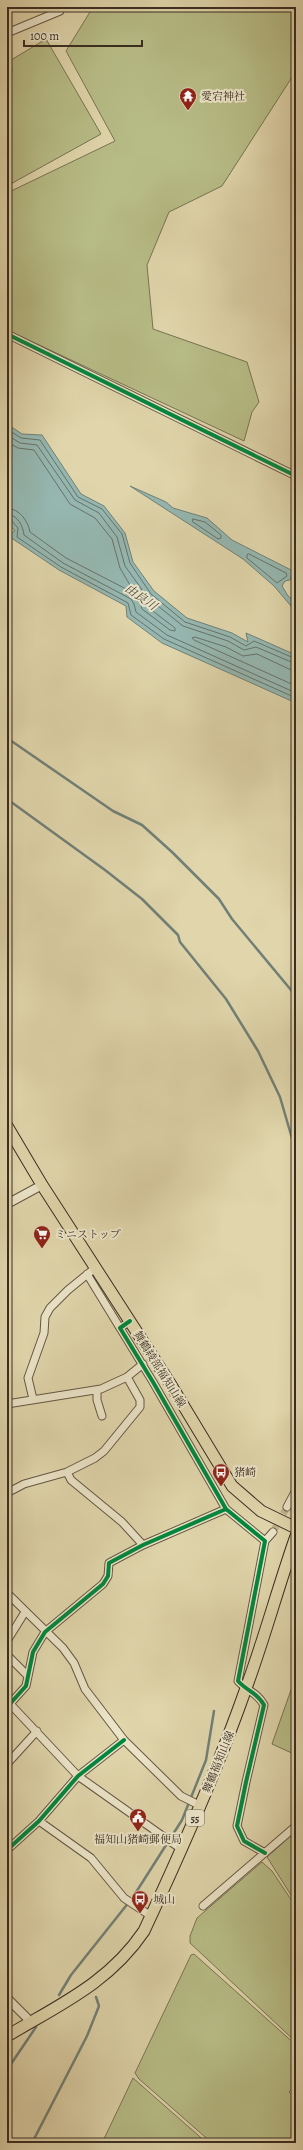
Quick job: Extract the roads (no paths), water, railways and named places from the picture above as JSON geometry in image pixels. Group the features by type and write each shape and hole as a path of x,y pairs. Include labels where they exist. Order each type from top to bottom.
{"main road":[{"name":"舞鶴綾部福知山線","path":"8,1129 91,1271 130,1321 171,1385 232,1486 261,1511 296,1528"},
{"name":"舞鶴福知山線","path":"7,2036 83,1992 112,1969 133,1948 151,1916 201,1806 246,1689 296,1536"}],"street":[{"path":"7,33 60,11 60,7"},
{"path":"7,334 296,476"},
{"path":"7,1204 42,1186"},
{"path":"33,1399 28,1378 44,1333 45,1317 50,1308 91,1271 120,1328 143,1364 226,1509 264,1541"},
{"path":"120,1328 130,1321"},
{"path":"7,1404 97,1390 127,1377 143,1364"},
{"path":"7,1493 24,1484 67,1472 104,1450 140,1407 140,1400 127,1377"},
{"path":"97,1390 97,1400 102,1416"},
{"path":"67,1472 71,1480 122,1522 143,1545"},
{"path":"287,1507 296,1490"},
{"path":"181,1849 78,1776 37,1731 13,1707 8,1705 26,1686 33,1652 45,1632 103,1584 108,1576 109,1563 143,1545 226,1509"},
{"path":"265,1853 244,1841 238,1826 246,1782 264,1705 259,1695 246,1689 238,1681 264,1541 273,1532"},
{"path":"7,1593 62,1648 74,1663 85,1689 124,1740 181,1796 201,1806"},
{"path":"7,1641 26,1612"},
{"path":"7,1655 28,1676"},
{"path":"7,1764 37,1731"},
{"path":"7,1850 38,1821 78,1776 124,1740"},
{"path":"38,1821 91,1858 124,1898 151,1916"},
{"path":"203,1906 296,1826"},
{"path":"7,1998 31,2022"}],"water":[{"name":"由良川","path":"7,424 22,434 42,435 81,494 104,506 125,533 133,562 154,591 187,618 232,633 248,642 246,633 296,655 296,703 162,643 127,617 126,606 59,570 7,535 15,531 7,522"},
{"path":"130,486 166,502 173,508 207,518 232,540 293,571 290,580 285,581 282,586 288,596 296,603 296,612 274,586 243,559"}],"waterway":[{"path":"7,738 113,811 142,825 172,852 219,899 232,919 296,996"},
{"path":"7,799 105,870 142,899 178,935 180,942 226,999 258,1051 280,1097 296,1152"},
{"path":"292,1463 296,1449"},
{"path":"59,1995 71,1975 133,1897 182,1820 206,1760 214,1711"},
{"path":"32,2143 87,2036 99,2006 96,1997"},
{"path":"7,2066 11,2064 36,2027"}],"tunnel":[{"path":"273,1532 287,1507"}],"place":[{"name":"愛宕神社","path":"188,111"},
{"name":"ミニストップ","path":"42,1249"},
{"name":"猪崎","path":"221,1487"},
{"name":"福知山猪崎郵便局","path":"138,1832"},
{"name":"城山","path":"140,1914"}]}
